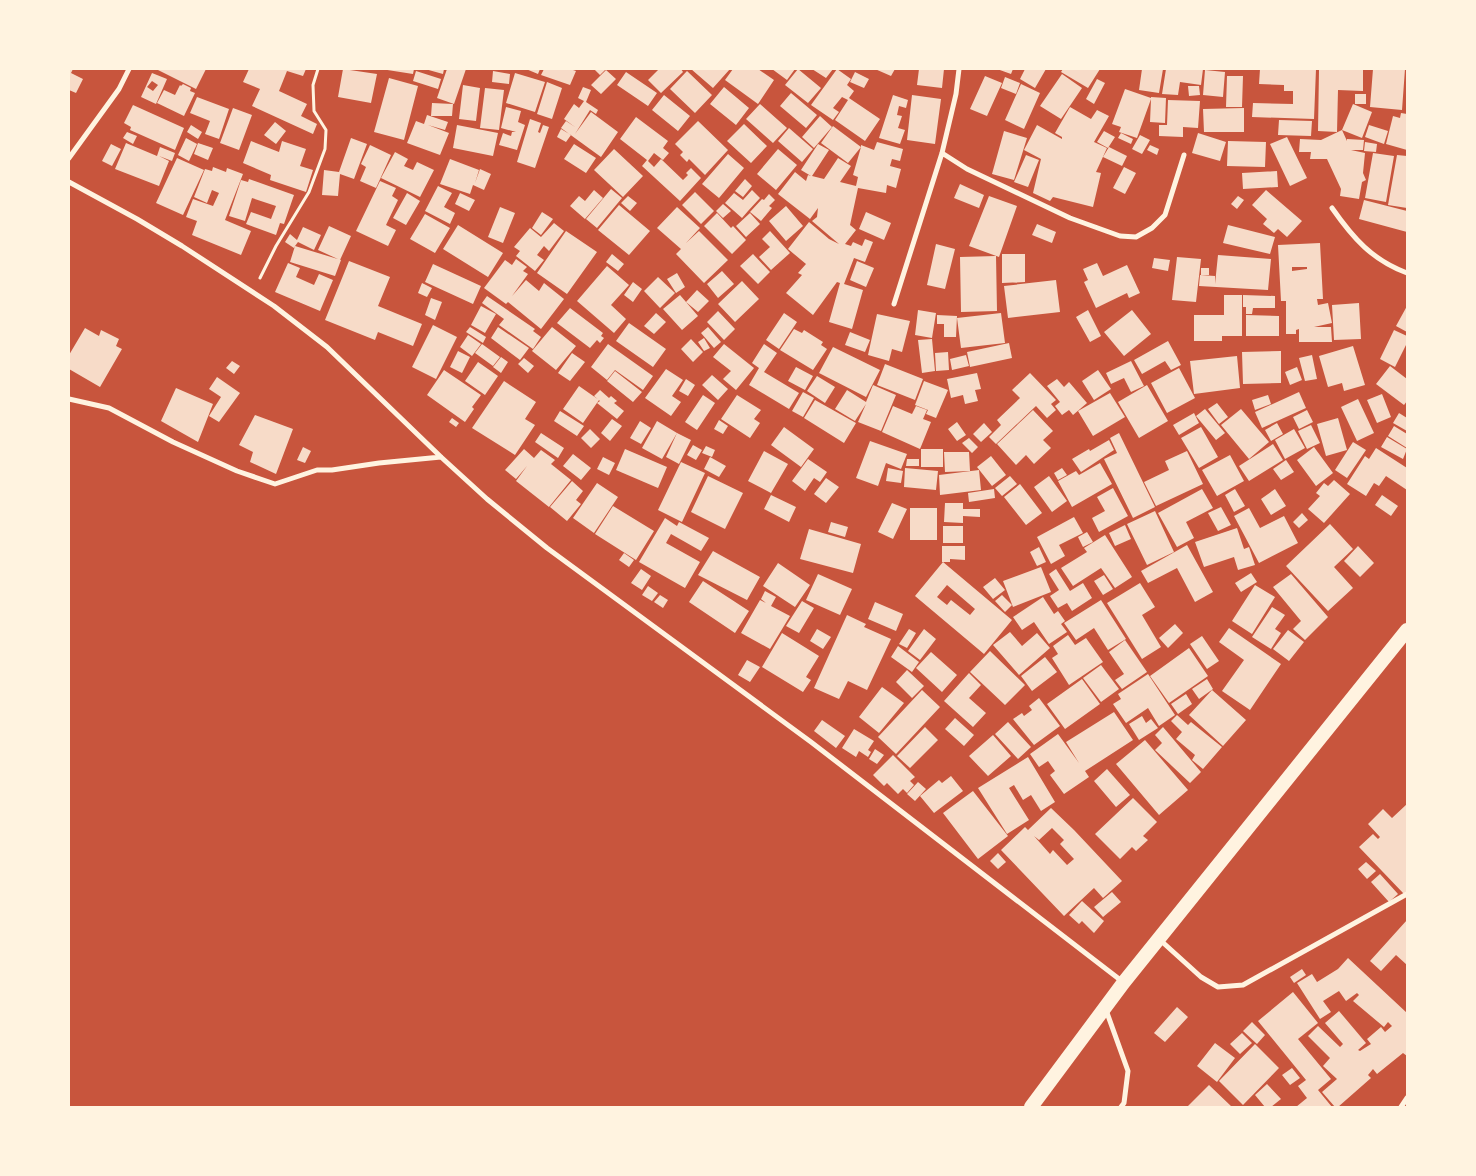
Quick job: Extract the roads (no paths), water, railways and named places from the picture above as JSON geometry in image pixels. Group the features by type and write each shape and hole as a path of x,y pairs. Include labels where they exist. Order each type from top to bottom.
{"highway":[{"path":"1030,1107 1124,982 1407,630"}],"street":[{"path":"69,158 119,89 129,69"},
{"path":"894,304 942,154 956,94 959,69"},
{"path":"942,154 1070,218 1120,236 1136,236 1152,228 1165,215 1184,155"},
{"path":"69,182 152,228 274,306 327,347 441,457 487,499 547,548 811,742 1124,982"},
{"path":"1332,208 1356,240 1372,254 1407,273"},
{"path":"69,399 109,408 173,442 238,471 275,484 317,470 332,470 441,457"},
{"path":"1158,939 1201,977 1218,987 1242,985 1407,894"},
{"path":"1105,1007 1128,1071 1124,1104 1121,1107"},
{"path":"1401,1107 1407,1098"}]}
